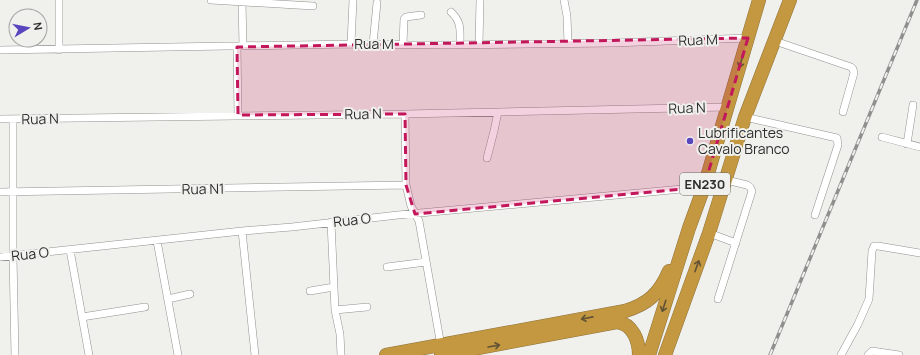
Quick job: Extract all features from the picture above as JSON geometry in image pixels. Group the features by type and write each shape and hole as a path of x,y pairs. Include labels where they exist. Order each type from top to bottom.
{"highway":[{"name":"EN230","path":"649,355 689,228 704,187 759,0"},
{"name":"EN230","path":"665,355 709,233 745,117 790,0"},
{"path":"441,350 636,308 653,297 661,287 689,228"},
{"path":"386,355 441,350 617,322 632,330 638,343 639,355"}],"street":[{"path":"59,0 59,50"},
{"path":"211,0 313,6"},
{"path":"351,44 353,0"},
{"path":"479,44 480,0"},
{"path":"564,0 567,16 568,43"},
{"path":"238,115 242,2"},
{"path":"373,44 377,3"},
{"path":"451,12 458,20 460,29 460,45"},
{"path":"403,44 404,19 421,15"},
{"name":"Rua M","path":"0,50 351,44 460,45 748,38"},
{"path":"775,41 851,67 853,69 854,73 842,112"},
{"path":"907,144 913,105"},
{"name":"Rua N","path":"0,119 404,114 727,107"},
{"path":"487,158 498,112"},
{"path":"404,114 406,185 411,206 419,221 441,350"},
{"path":"745,117 837,138 838,145 815,214"},
{"path":"13,119 15,355"},
{"path":"882,137 920,147"},
{"path":"718,299 752,191 747,185 726,180"},
{"name":"Rua N1","path":"0,192 406,185"},
{"name":"Rua O","path":"0,257 331,222 704,187"},
{"path":"331,222 335,310 340,334 341,355"},
{"path":"242,232 255,355"},
{"path":"709,233 736,243"},
{"path":"157,241 178,355"},
{"path":"841,355 858,324 869,299 872,251 874,246 920,253"},
{"path":"70,250 89,355"},
{"path":"387,267 426,262"},
{"path":"310,291 334,287"},
{"path":"168,299 190,294"},
{"path":"82,317 145,306"},
{"path":"335,310 366,307"},
{"path":"868,355 872,351 899,355"}],"highlighted area":[{"path":"748,38 704,187 415,214 406,185 405,114 238,115 237,47"}],"railway":[{"path":"770,355 917,0"}],"place":[{"name":"Lubrificantes Cavalo Branco","path":"690,141"}]}
